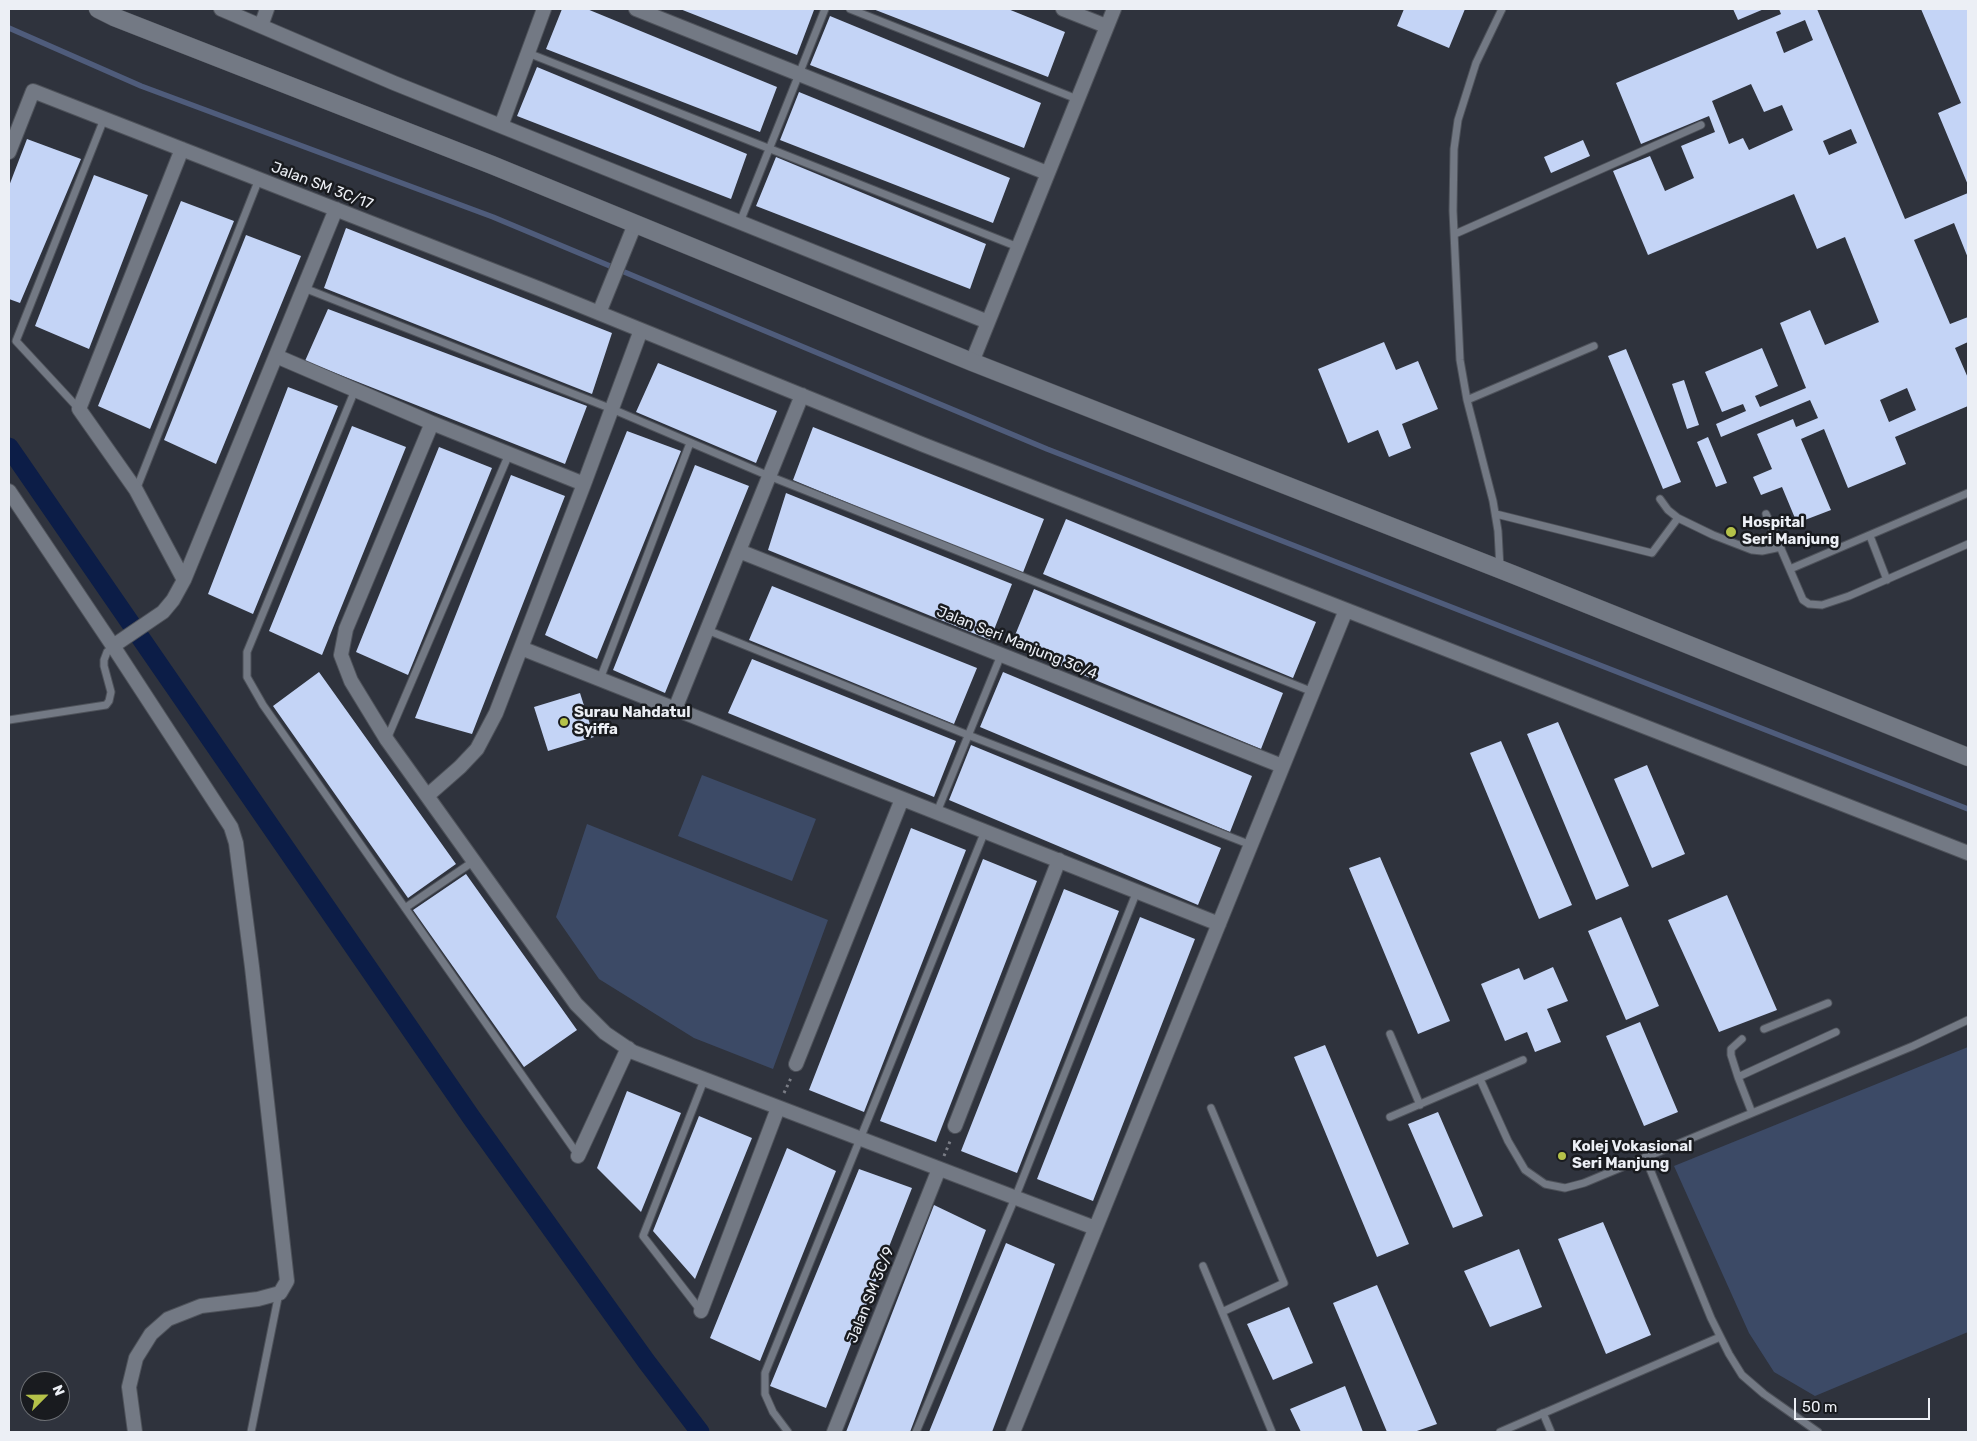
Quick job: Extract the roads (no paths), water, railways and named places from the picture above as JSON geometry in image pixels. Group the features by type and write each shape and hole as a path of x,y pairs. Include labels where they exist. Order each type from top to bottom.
{"street":[{"path":"98,9 492,165 972,362 1500,569 1968,757"},
{"path":"221,9 502,126 988,322"},
{"path":"260,26 267,9"},
{"path":"502,126 544,9"},
{"path":"636,9 1047,173"},
{"path":"1063,9 1106,26"},
{"path":"972,362 1114,9"},
{"name":"Jalan SM 3C/17","path":"9,152 33,91 600,313 1346,610 1968,853"},
{"path":"182,149 79,409 136,490 184,580"},
{"path":"119,643 162,612 173,600 184,580 336,209"},
{"path":"600,313 635,224"},
{"path":"427,796 477,749 496,714 584,484 640,330"},
{"path":"276,356 432,423 584,484"},
{"path":"675,709 802,395"},
{"path":"432,423 346,629 341,655 351,681 386,740 576,1004 605,1033 628,1048 704,1080 1095,1228"},
{"path":"9,491 119,643 230,827 236,843 252,967 287,1281 280,1293 258,1299 201,1306 168,1319 151,1334 136,1358 129,1387 135,1432"},
{"name":"Jalan Seri Manjung 3C/4","path":"739,551 1282,766"},
{"path":"1013,1432 1346,610"},
{"path":"521,648 1219,924"},
{"path":"796,1064 902,798"},
{"path":"955,1126 1059,860"},
{"path":"578,1156 628,1048"},
{"path":"701,1311 778,1108"},
{"name":"Jalan SM 3C/9","path":"834,1432 939,1169"}],"lane":[{"path":"740,222 825,9"},
{"path":"850,9 1077,99"},
{"path":"1500,569 1496,514 1467,400 1460,360 1454,149 1458,120 1476,64 1502,9"},
{"path":"528,53 1018,246"},
{"path":"79,409 16,341 104,119"},
{"path":"1455,234 1701,125"},
{"path":"136,490 259,179"},
{"path":"304,288 612,409 769,476 1313,692"},
{"path":"1467,400 1594,346"},
{"path":"355,390 247,652 247,677 263,705 578,1156"},
{"path":"600,679 690,443"},
{"path":"386,740 510,454"},
{"path":"1790,569 1968,493"},
{"path":"1660,500 1678,518 1713,535 1752,550 1762,551 1781,547"},
{"path":"1496,514 1652,553 1678,518"},
{"path":"1766,514 1803,600 1810,604 1822,605 1887,580 1968,544"},
{"path":"1870,536 1887,580"},
{"path":"707,630 968,735 1251,845"},
{"path":"9,720 106,705 112,692 104,660 107,652 119,643"},
{"path":"937,812 1001,654"},
{"path":"788,1432 773,1412 765,1394 765,1373 984,831"},
{"path":"405,908 474,861"},
{"path":"916,1432 1015,1198 1137,891"},
{"path":"1764,1029 1828,1002"},
{"path":"1480,1079 1508,1141 1525,1170 1545,1184 1565,1188 1584,1182 1913,1046 1968,1020"},
{"path":"1738,1077 1836,1032"},
{"path":"1390,1034 1420,1105"},
{"path":"1742,1039 1731,1049 1731,1055 1752,1112"},
{"path":"1390,1117 1523,1060"},
{"path":"701,1311 643,1236 704,1080"},
{"path":"1211,1108 1284,1283 1222,1312"},
{"path":"1645,1157 1720,1337 1742,1375 1764,1394 1818,1432"},
{"path":"1203,1266 1272,1432"},
{"path":"251,1432 280,1293"},
{"path":"1500,1432 1720,1337"},
{"path":"1543,1414 1551,1432"}],"waterway":[{"path":"9,28 141,86 493,217 1047,449 1968,809"},
{"path":"9,447 471,1117 646,1361 700,1432"}],"place":[{"name":"Hospital Seri Manjung","path":"1731,532"},
{"name":"Surau Nahdatul Syiffa","path":"564,722"},
{"name":"Kolej Vokasional Seri Manjung","path":"1562,1156"}]}
